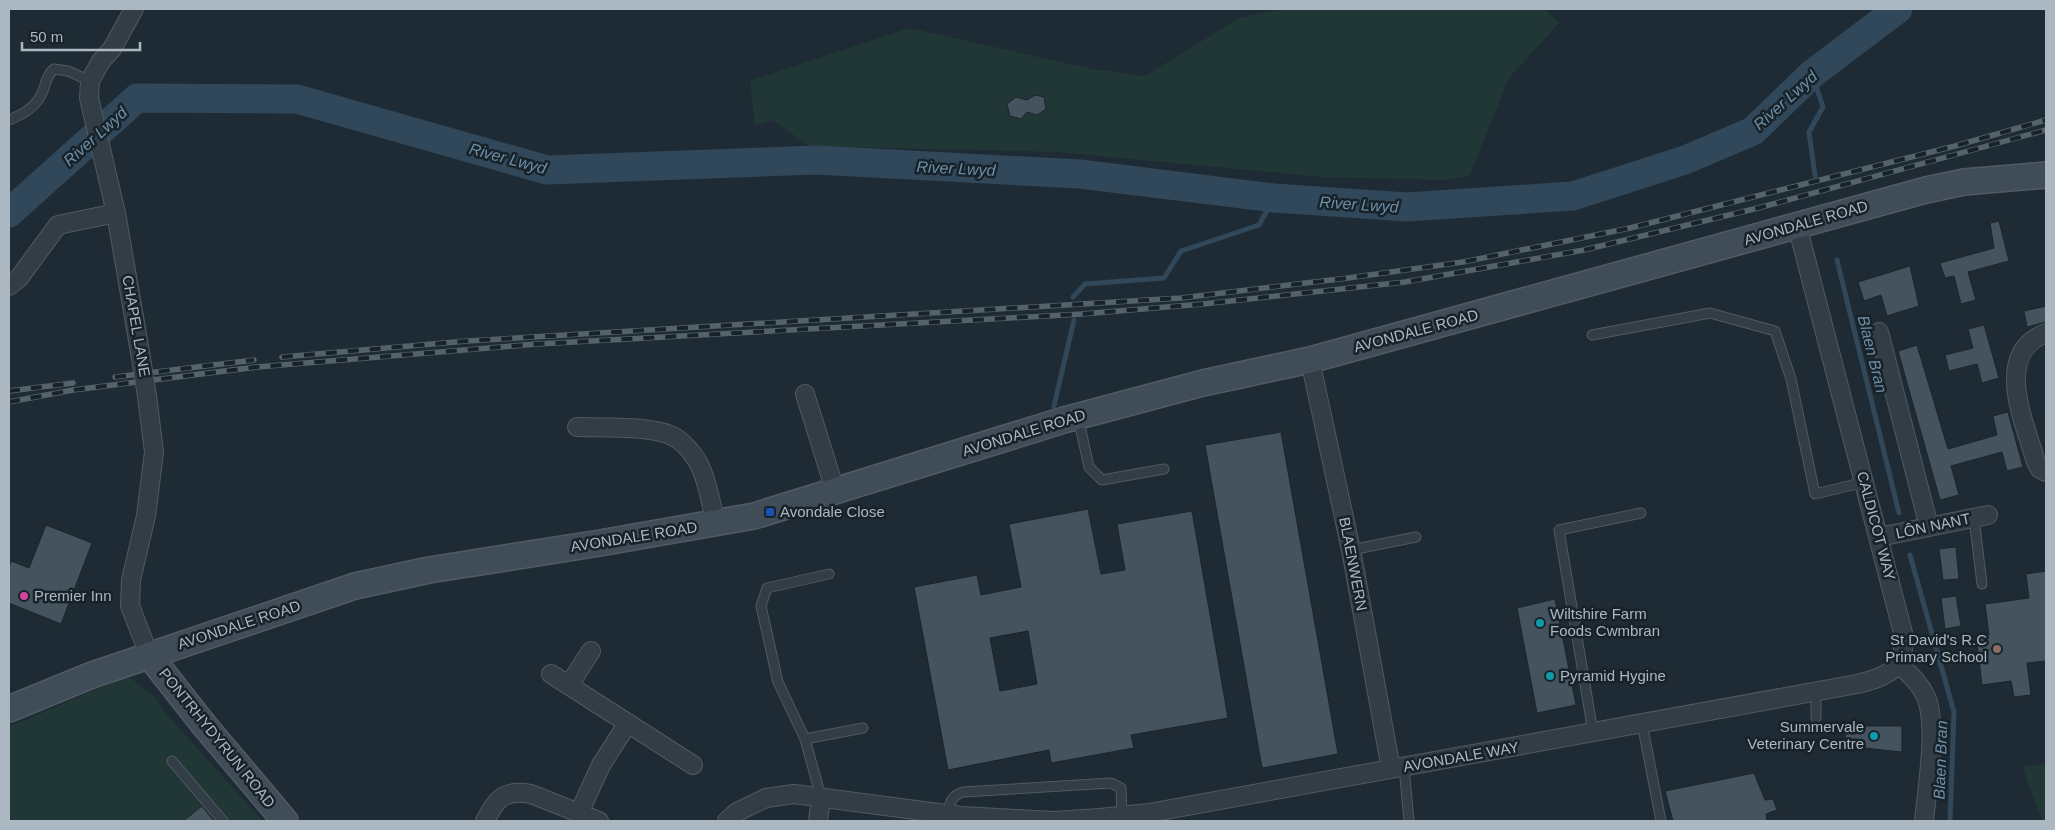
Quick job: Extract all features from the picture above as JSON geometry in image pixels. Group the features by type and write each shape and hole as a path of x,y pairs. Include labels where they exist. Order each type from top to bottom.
{"street":[{"path":"90,89 100,61 112,48 134,9"},
{"name":"CHAPEL LANE","path":"90,89 100,145 116,213 148,396 154,452 146,516 131,580 130,606 149,654"},
{"name":"AVONDALE ROAD","path":"9,709 92,674 355,586 388,578 716,524 770,512 835,490 1078,417 1203,383 1310,360 1926,190 1964,182 2046,175"},
{"path":"9,286 19,278 58,226 116,213"},
{"name":"CALDICOT WAY","path":"1797,225 1903,633 1903,652 1899,664"},
{"path":"1879,332 1929,527"},
{"path":"2046,333 2032,342 2022,352 2015,374 2018,397 2036,462 2040,469 2046,472"},
{"name":"BLAENWERN","path":"1310,360 1398,768"},
{"path":"805,394 835,490"},
{"path":"577,427 652,430 676,438 689,450 699,464 716,524"},
{"name":"LÔN NANT","path":"1879,537 1981,516"},
{"path":"569,686 592,651"},
{"name":"PONTRHYDYRUN ROAD","path":"149,654 278,819"},
{"path":"1899,664 1920,686 1931,713 1932,730 1924,821"},
{"name":"AVONDALE WAY","path":"727,821 737,812 766,798 794,794 822,796 947,814 1016,820 1054,821 1122,816 1398,768 1816,691 1876,679 1891,672 1899,664"},
{"path":"551,674 693,765"},
{"path":"579,813 601,765 628,723"},
{"path":"485,821 494,805 502,797 520,792 530,794 548,803 600,821"},
{"path":"818,821 822,796"}],"lane":[{"path":"9,120 27,112 34,105 42,94 49,73 54,69 68,71 90,89"},
{"path":"1592,336 1710,313 1775,331 1791,379 1815,494 1864,482"},
{"path":"1078,417 1089,467 1102,480 1164,469"},
{"path":"1594,732 1559,530 1641,513"},
{"path":"1981,516 1982,584"},
{"path":"1351,550 1416,537"},
{"path":"822,796 805,739 778,682 761,606 767,588 829,574"},
{"path":"1816,691 1816,718"},
{"path":"1642,723 1661,821"},
{"path":"805,739 863,728"},
{"path":"172,761 223,821"},
{"path":"1398,768 1409,821"},
{"path":"947,814 952,798 956,794 963,792 1111,783 1121,788 1122,816"}],"green space":[{"path":"1282,9 1544,9 1559,23 1509,78 1469,176 1446,180 1323,177 1058,152 809,146 773,120 755,126 750,81 910,28 1092,69 1145,76 1239,18"},
{"path":"128,676 155,697 168,716 263,821 9,821 9,727"},
{"path":"2046,764 2046,821 2042,821 2022,766"}],"building":[{"path":"1035,95 1044,97 1046,109 1037,115 1027,112 1021,119 1010,116 1007,104 1016,97 1027,100"},
{"path":"1999,221 2009,261 1968,272 1976,300 1961,304 1954,276 1945,278 1940,263 1994,248 1990,223"},
{"path":"1910,266 1919,306 1887,316 1881,295 1864,301 1858,282"},
{"path":"2046,306 2046,322 2027,327 2024,311"},
{"path":"1984,325 1999,378 1982,383 1977,364 1949,371 1945,355 1973,348 1968,329"},
{"path":"1917,345 1948,449 1997,435 1993,416 2008,412 2023,467 2007,471 2002,452 1951,466 1959,495 1940,500 1898,351"},
{"path":"1281,432 1338,754 1262,768 1205,445"},
{"path":"1088,509 1101,574 1125,570 1117,524 1192,511 1228,718 1131,735 1134,748 1051,763 1049,750 948,770 914,587 977,575 981,595 1021,587 1009,524","holes":["1028,631 1037,684 1000,691 990,638"]},
{"path":"46,525 92,543 61,624 9,603 9,568 11,561 29,568"},
{"path":"1956,547 1959,579 1943,580 1939,549"},
{"path":"2046,571 2046,661 2027,663 2031,695 2014,697 2011,681 1982,685 1976,636 1989,635 1985,604 2029,598 2026,574"},
{"path":"1956,596 1961,626 1945,629 1941,598"},
{"name":"Pyramid Hygine","path":"1555,599 1576,705 1537,713 1517,608"},
{"name":"Summervale Veterinary Centre","path":"1846,726 1902,726 1902,752 1845,746"},
{"path":"1754,773 1765,800 1773,799 1777,810 1766,814 1767,821 1673,821 1665,791"},
{"path":"202,806 214,821 183,821"}],"waterway":[{"name":"River Lwyd","path":"9,213 137,98 297,99 547,170 816,160 1080,174 1274,198 1407,207 1573,196 1685,160 1753,131 1812,74 1898,9"},
{"name":"Blaen Bran","path":"1812,74 1823,107 1809,132 1815,176"},
{"path":"1073,297 1085,284 1164,278 1181,251 1259,225 1274,198"},
{"name":"Blaen Bran","path":"1837,260 1899,513"},
{"path":"1054,406 1074,320"},
{"name":"Blaen Bran","path":"1910,555 1954,712 1950,821"}],"railway":[{"path":"282,357 467,341 1181,298 1348,278 1463,262 1630,228 1955,146 2046,120"},
{"path":"9,402 73,390 257,367 537,344 1082,314 1203,304 1405,282 1584,250 1758,208 2046,130"},
{"path":"115,377 254,360"},
{"path":"9,391 73,383"}],"place":[{"name":"Avondale Close","path":"770,512"},
{"name":"Premier Inn","path":"24,596"},
{"name":"Wiltshire Farm Foods Cwmbran","path":"1540,623"},
{"name":"St David's R.C Primary School","path":"1997,649"},
{"name":"Pyramid Hygine","path":"1550,676"},
{"name":"Summervale Veterinary Centre","path":"1874,736"}]}
